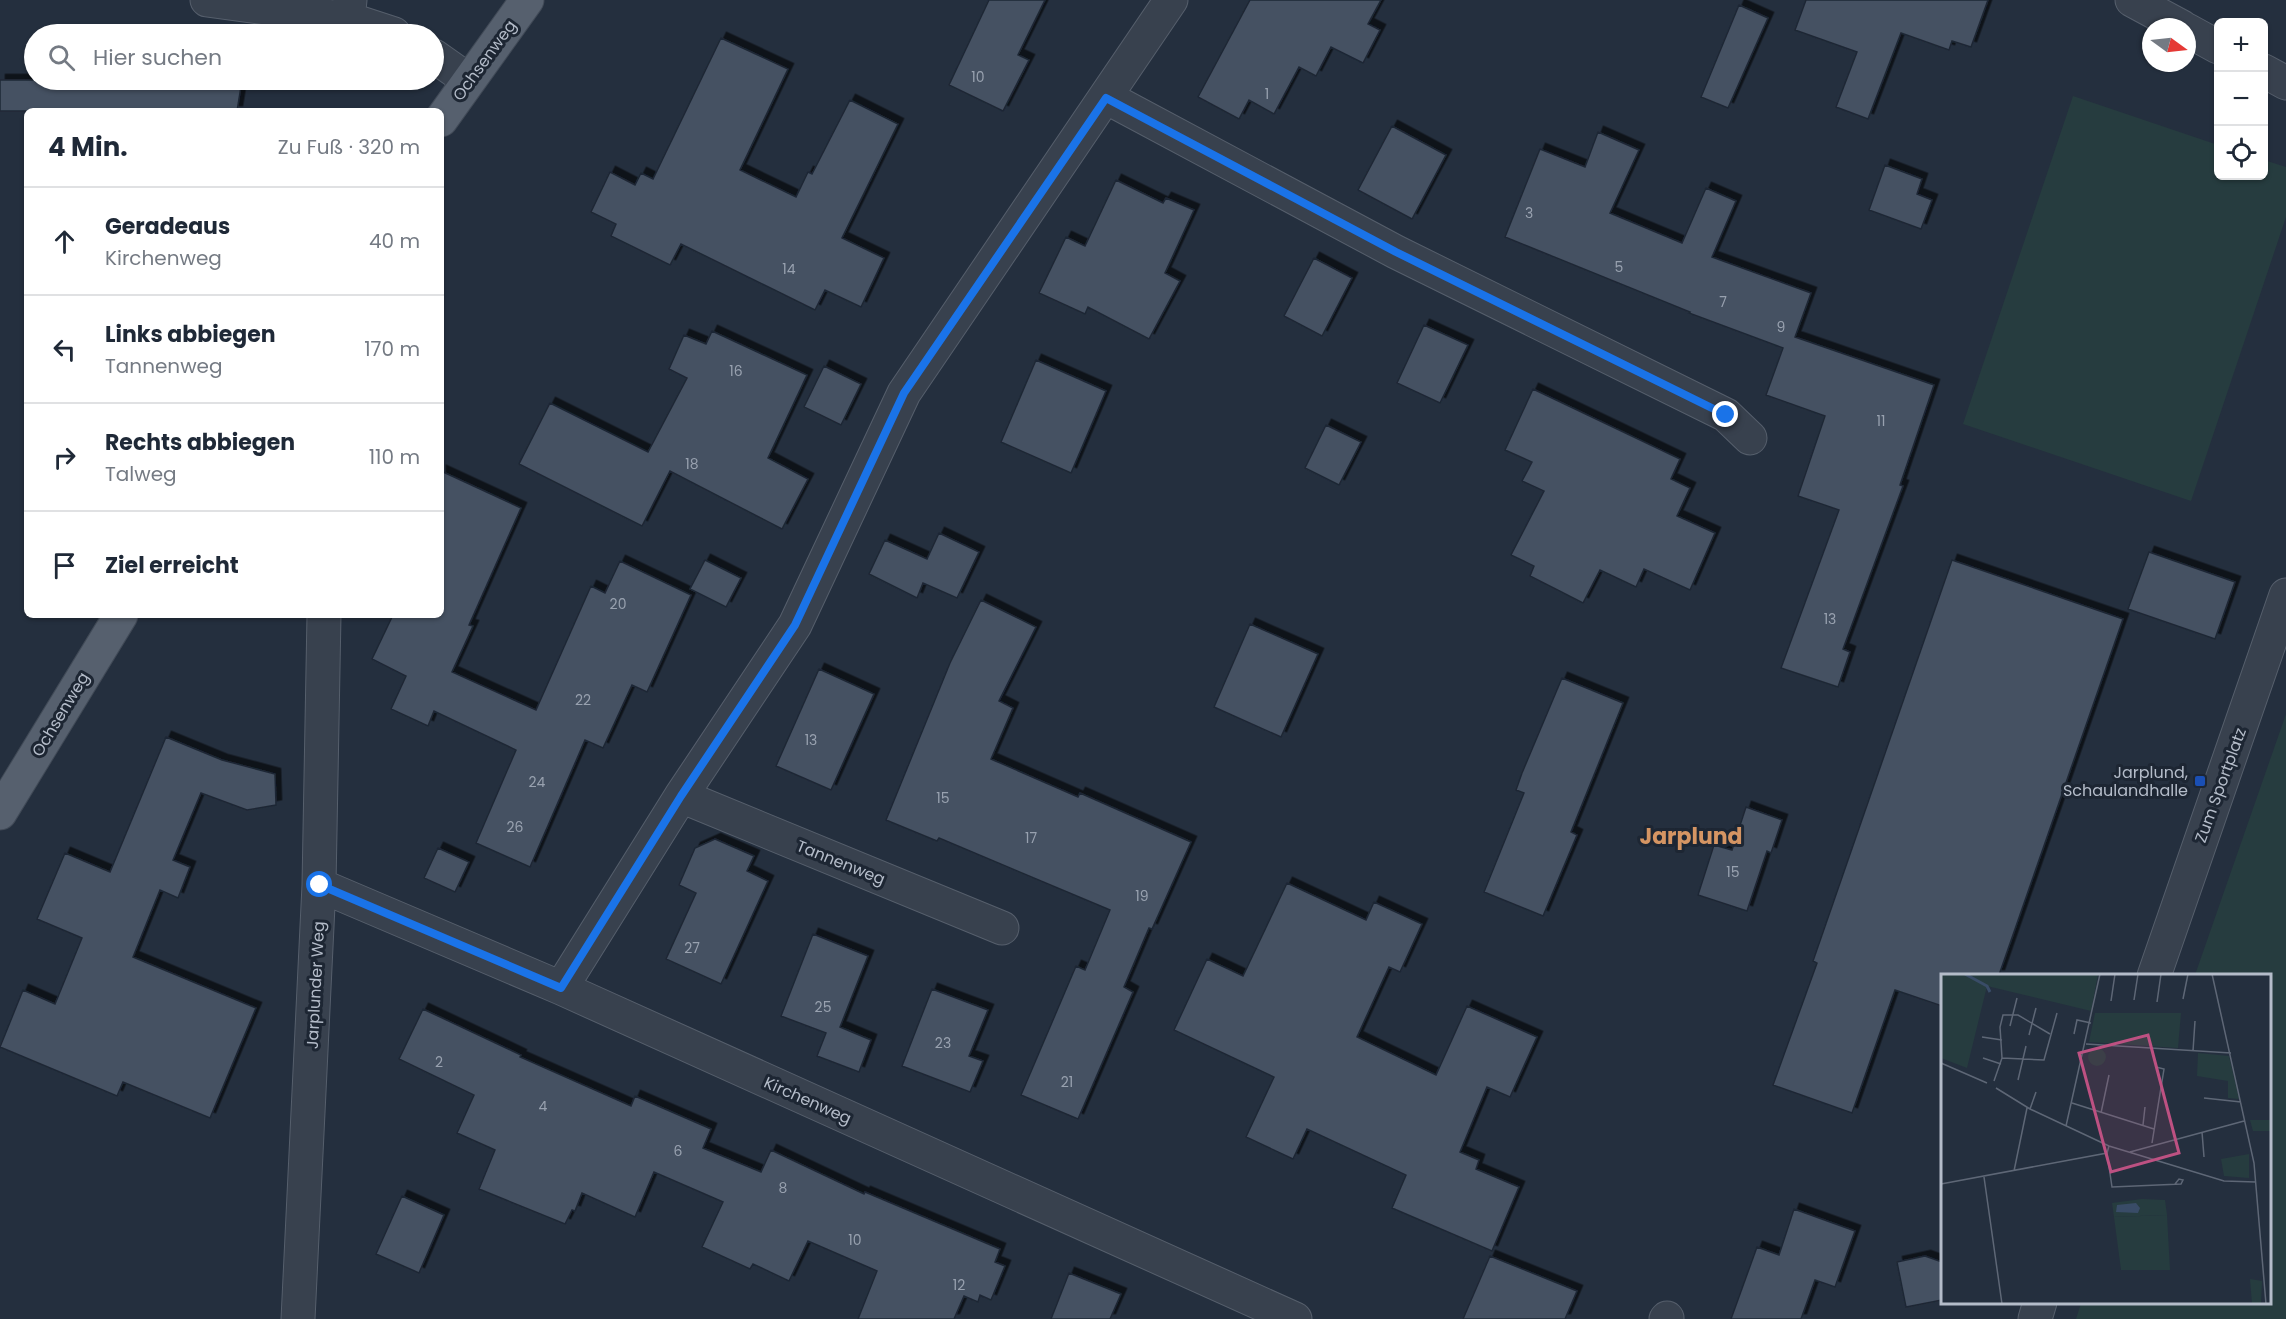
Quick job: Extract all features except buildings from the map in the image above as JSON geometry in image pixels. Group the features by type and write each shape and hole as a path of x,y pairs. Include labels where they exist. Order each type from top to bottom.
{"main road":[{"name":"Ochsenweg","path":"444,116 527,0"},
{"name":"Ochsenweg","path":"0,813 119,618"}],"street":[{"path":"207,0 349,10 375,24"},
{"path":"561,988 681,796 795,625 904,393 1171,0"},
{"path":"2132,0 2165,18"},
{"path":"2196,35 2214,45"},
{"path":"444,63 468,80"},
{"path":"2266,72 2286,83"},
{"path":"1106,98 1396,252 1726,415 1750,438"},
{"name":"Zum Sportplatz","path":"2154,974 2286,595"},
{"name":"Jarplunder Weg","path":"298,1319 320,885 324,618"},
{"name":"Tannenweg","path":"681,796 1002,928"},
{"name":"Kirchenweg","path":"320,885 561,988 1295,1319"},
{"path":"2035,1319 2039,1304"}],"green space":[{"path":"2073,96 2214,144 2214,180 2268,180 2268,161 2286,167 2286,217 2191,501 1963,424"},
{"path":"2286,714 2286,1319 2076,1319 2081,1304 2271,1304 2271,974 2195,974"}],"place":[{"name":"Jarplund, Schaulandhalle","path":"2200,781"}],"district":[{"name":"Jarplund","path":"1691,836"}],"route":[{"path":"320,885 561,988 681,796 795,625 904,393 1106,98 1396,252 1726,415"}]}
